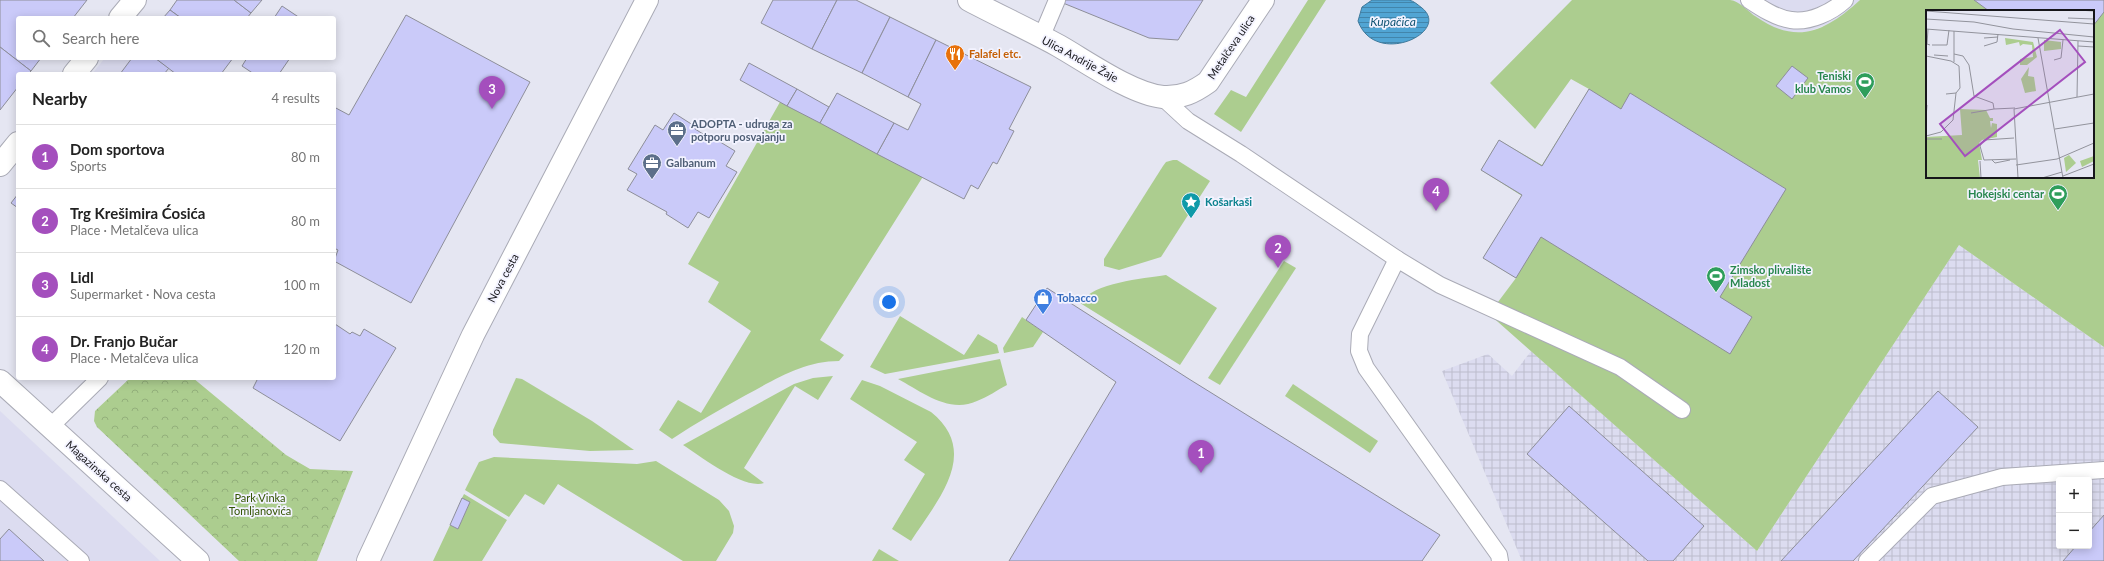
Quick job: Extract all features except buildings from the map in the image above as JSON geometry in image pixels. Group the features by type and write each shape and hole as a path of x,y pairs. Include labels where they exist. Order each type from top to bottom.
{"street":[{"path":"122,16 135,0"},
{"name":"Nova cesta","path":"368,561 473,336 647,0"},
{"name":"Ulica Andrije Žaje","path":"969,0 1133,88 1162,97 1182,97 1196,91"},
{"name":"Metalčeva ulica","path":"1196,91 1208,82 1220,66 1263,0"},
{"path":"76,72 85,60"},
{"path":"0,165 16,145"},
{"name":"Magazinska cesta","path":"0,381 198,561"}],"lane":[{"path":"1041,38 1057,0"},
{"path":"1749,0 1768,12 1791,20 1815,17 1836,8 1845,0"},
{"path":"1162,97 1188,121 1241,154 1397,259 1440,285 1620,367 1682,410"},
{"path":"1397,259 1360,334 1359,351 1366,368 1499,555 1500,561"},
{"path":"50,427 98,380"},
{"path":"1867,561 1932,496 2002,477 2104,470"},
{"path":"0,489 81,561"}],"shaded area":[{"path":"1733,0 1860,0 1838,20 1807,32 1784,32 1766,24"},
{"path":"103,60 164,60 178,72 94,72"},
{"path":"1959,245 2104,347 2104,561 1522,561 1442,371 1488,354 1512,376 1531,351 1757,551"},
{"path":"0,411 160,561 0,561"}],"green space":[{"path":"1308,0 1326,0 1241,132 1214,114 1231,90 1246,97"},
{"name":"Zimsko plivalište Mladost","path":"1572,0 1730,0 1740,4 1755,16 1770,25 1784,31 1798,32 1810,31 1823,27 1835,20 1860,0 2104,0 2104,347 1959,245 1757,551 1489,314 1516,278 1483,258 1522,196 1481,170 1499,140 1542,165 1589,89 1571,79 1535,129 1490,83"},
{"path":"780,102 924,175 820,340 844,355 839,361 814,364 779,377 690,427 672,439 659,430 678,400 701,413 751,331 708,302 719,282 688,264"},
{"path":"1177,160 1210,181 1161,257 1119,270 1104,266 1104,259 1163,166 1166,162"},
{"path":"1284,261 1296,268 1220,385 1208,378"},
{"path":"1166,275 1217,308 1180,365 1080,303 1096,290 1107,286 1132,280"},
{"path":"900,316 964,355 978,334 997,345 999,353 885,374 870,367"},
{"path":"1022,317 1043,332 1033,347 1004,353 1003,348"},
{"path":"1000,359 1007,385 985,398 967,404 956,405 936,400 898,379"},
{"path":"833,376 818,400 795,386 744,468 764,483 755,484 745,482 734,477 722,471 683,445 794,384 813,378"},
{"path":"516,378 522,379 592,421 634,450 590,451 500,443 493,435 493,430"},
{"name":"Park Vinka Tomljanovića","path":"128,380 195,380 286,455 310,469 353,471 317,561 239,561 97,427 94,421 95,411"},
{"path":"862,380 880,386 931,412 946,428 953,444 954,461 950,477 942,494 911,541 892,529 925,474 904,460 917,442 850,399"},
{"path":"1293,384 1378,441 1370,453 1285,396"},
{"path":"494,457 637,464 656,461 719,500 729,511 734,526 733,533 716,561 683,561 558,484 544,505 525,494 509,517 465,490 479,462"},
{"path":"464,494 507,520 482,561 433,561 450,525 458,529 470,502 462,498"},
{"path":"879,549 899,561 872,561"}],"water":[{"name":"Kupačica","path":"1372,0 1413,1 1422,8 1429,17 1427,27 1419,35 1408,41 1394,44 1379,42 1367,35 1358,21 1362,7"}],"place":[{"name":"Falafel etc.","path":"955,71"},
{"name":"Teniski klub Vamos","path":"1865,99"},
{"name":"Lidl","path":"492,109"},
{"name":"ADOPTA - udruga za potporu posvajanju","path":"677,147"},
{"name":"Galbanum","path":"652,180"},
{"name":"Dr. Franjo Bučar","path":"1436,211"},
{"name":"Hokejski centar","path":"2058,211"},
{"name":"Košarkaši","path":"1191,219"},
{"name":"Trg Krešimira Ćosića","path":"1278,268"},
{"name":"Zimsko plivalište Mladost","path":"1716,293"},
{"name":"Tobacco","path":"1043,315"},
{"name":"Dom sportova","path":"1201,473"}]}
